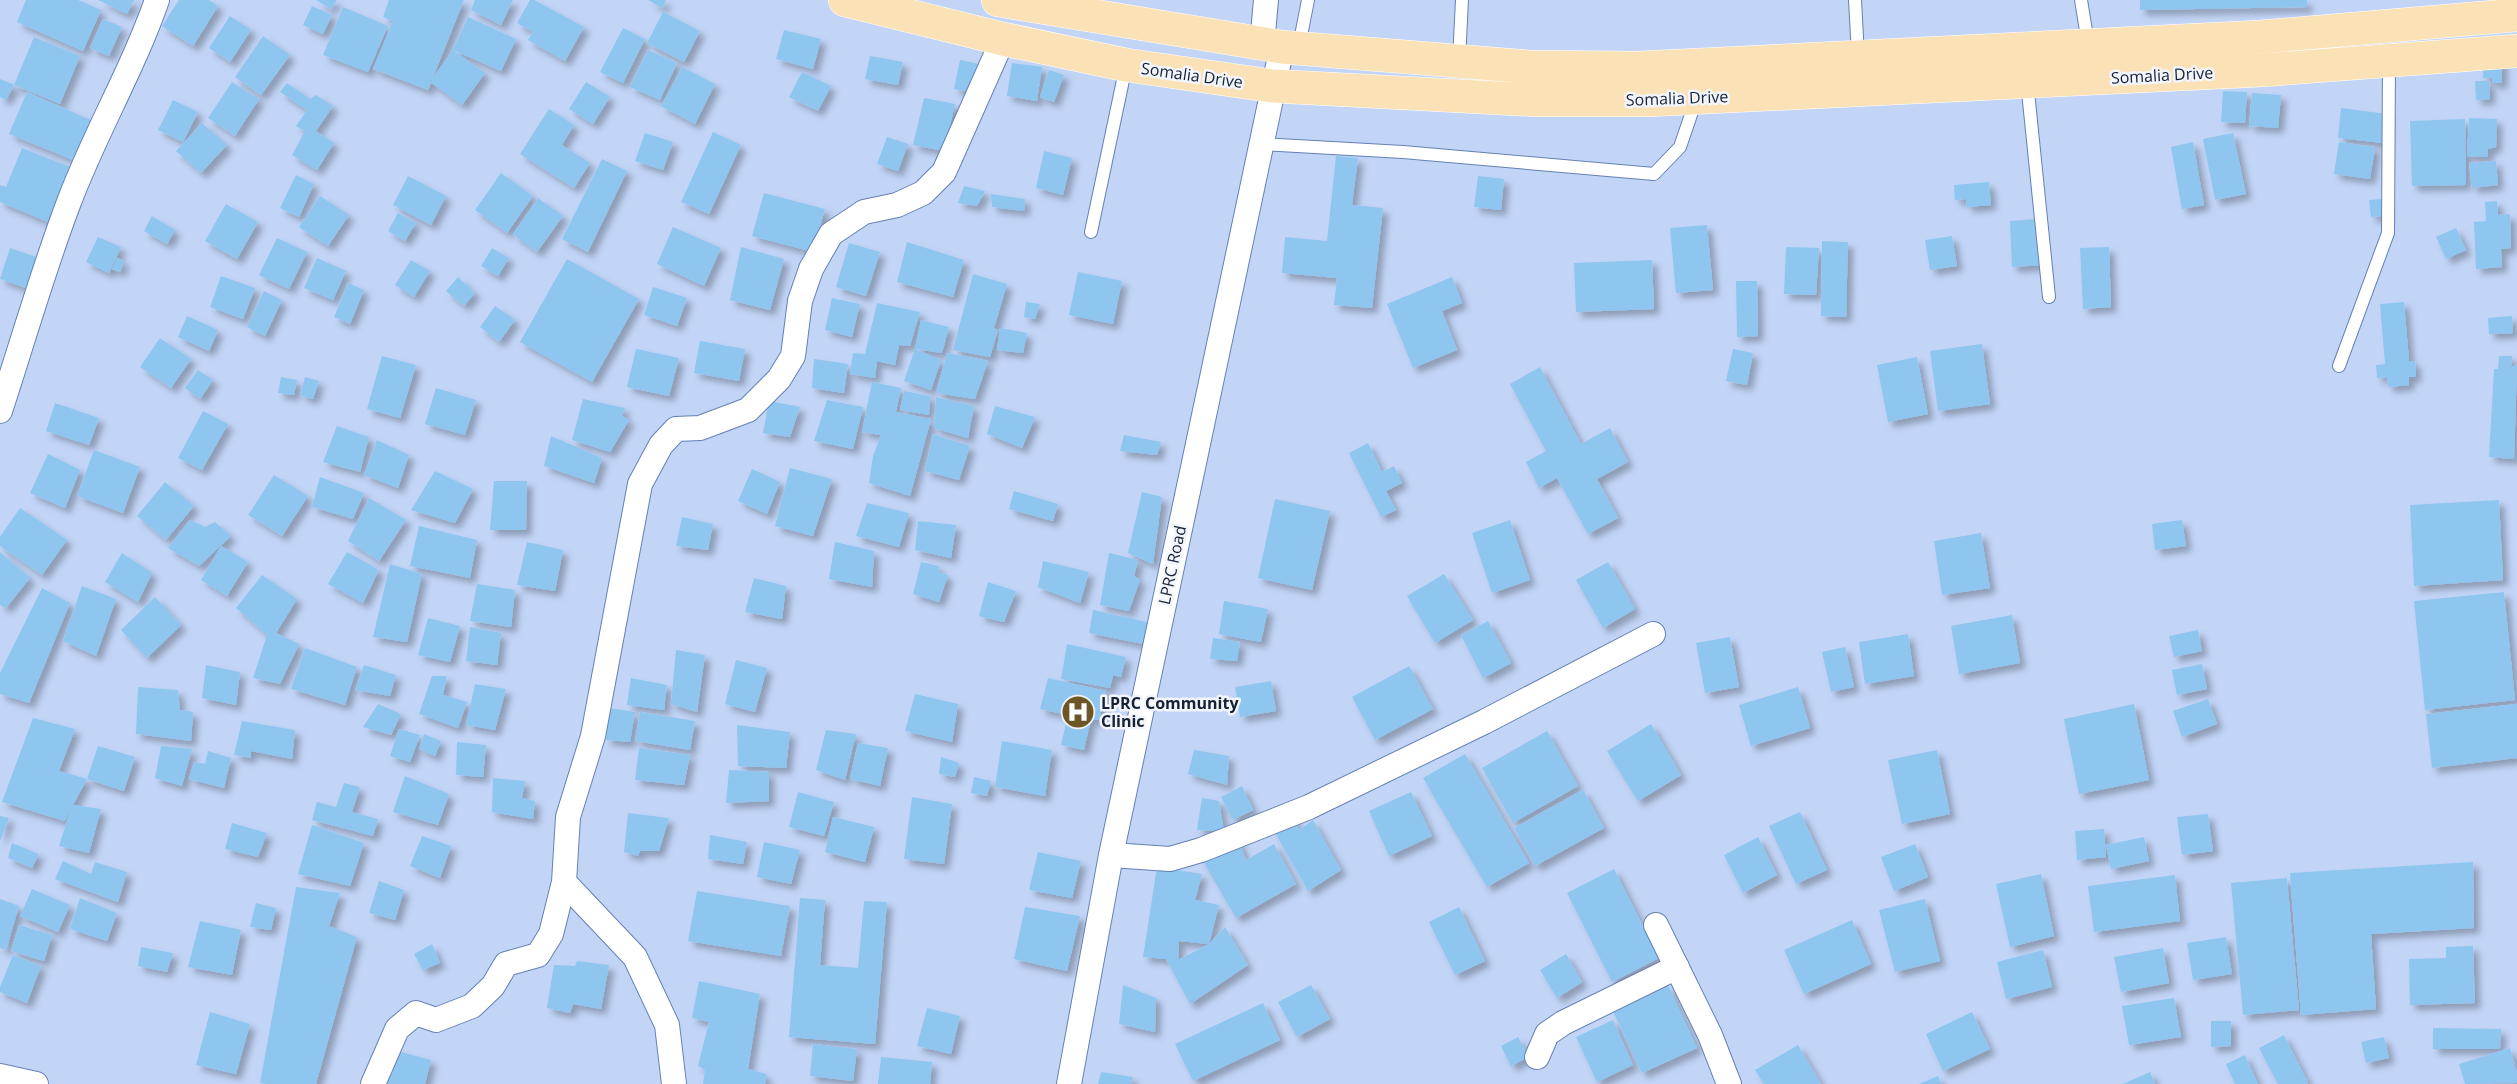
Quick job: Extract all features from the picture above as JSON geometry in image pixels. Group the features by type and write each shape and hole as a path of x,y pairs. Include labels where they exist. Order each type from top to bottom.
{"main road":[{"name":"Somalia Drive","path":"845,0 1003,39 1126,65 1272,86 1537,100 1697,98 2389,62 2517,51"},
{"name":"Somalia Drive","path":"998,0 1281,46 1530,67 1638,68 2260,37 2463,9 2517,15"}],"street":[{"path":"0,411 69,202 121,81 147,29 157,0"},
{"name":"LPRC Road","path":"1069,1084 1111,855 1281,46 1266,0"},
{"path":"373,1084 397,1029 416,1013 436,1020 472,1006 493,986 506,964 538,955 551,934 564,882 568,817 593,736 640,484 661,445 676,429 700,428 748,410 779,379 793,356 800,302 811,269 831,234 864,212 897,205 923,193 944,172 1003,39"},
{"path":"1111,855 1170,859 1201,850 1309,807 1484,722 1653,634"},
{"path":"564,882 635,957 667,1025 674,1084"},
{"path":"1656,925 1710,1035 1729,1084"},
{"path":"1537,1057 1547,1034 1563,1023 1677,967"},
{"path":"0,1076 36,1084"}],"lane":[{"path":"1281,46 1308,0"},
{"path":"1459,61 1462,0"},
{"path":"1856,0 1858,57"},
{"path":"2081,0 2088,45"},
{"path":"2339,366 2388,233 2389,62"},
{"path":"1091,232 1126,65"},
{"path":"2027,81 2049,297"},
{"path":"1260,144 1403,152 1654,174 1680,147 1697,98"}],"building":[{"path":"26,0 78,0 101,10 83,51 17,22"},
{"path":"98,0 134,0 127,14"},
{"path":"179,0 209,0 218,6 193,46 162,26"},
{"path":"316,0 337,0 331,9"},
{"path":"389,0 464,0 428,90 373,69 393,21 383,17"},
{"path":"475,0 513,0 501,25 471,10"},
{"path":"530,0 584,27 565,61 528,40 533,32 517,23"},
{"path":"648,0 666,0 662,8"},
{"path":"2140,0 2307,0 2307,7 2140,10"},
{"path":"312,6 332,15 323,34 303,25"},
{"path":"343,7 388,26 368,72 323,55"},
{"path":"663,12 700,31 684,62 647,43"},
{"path":"230,16 251,30 230,62 209,48"},
{"path":"468,17 516,39 501,71 453,50"},
{"path":"103,19 122,27 109,56 90,48"},
{"path":"623,28 645,39 623,83 600,72"},
{"path":"784,30 821,39 813,69 776,59"},
{"path":"263,36 290,55 261,95 235,77"},
{"path":"34,37 80,56 60,104 14,85"},
{"path":"453,50 485,73 462,105 430,82"},
{"path":"648,50 677,63 660,100 630,87"},
{"path":"870,56 903,62 898,85 865,79"},
{"path":"960,60 979,64 973,92 954,89"},
{"path":"2483,60 2502,60 2502,83 2492,83 2492,78 2483,78"},
{"path":"1012,63 1042,67 1037,101 1007,96"},
{"path":"682,67 715,84 695,124 661,106"},
{"path":"1049,70 1064,75 1054,102 1040,97"},
{"path":"802,72 831,86 818,111 789,97"},
{"path":"0,79 14,85 6,100 0,97"},
{"path":"2475,81 2489,81 2490,99 2476,100"},
{"path":"232,82 259,99 235,136 208,118"},
{"path":"586,82 610,97 593,124 569,109"},
{"path":"287,83 310,99 316,95 333,106 316,131 334,143 317,170 292,155 305,131 296,126 307,110 280,92"},
{"path":"2223,91 2247,92 2245,123 2221,122"},
{"path":"27,92 100,124 83,164 9,134"},
{"path":"2252,93 2281,95 2278,128 2249,126"},
{"path":"924,98 955,104 944,151 913,145"},
{"path":"173,100 198,112 183,142 158,130"},
{"path":"2341,108 2387,114 2383,143 2338,138"},
{"path":"549,109 574,125 562,145 590,163 574,188 520,154"},
{"path":"2469,118 2497,119 2496,147 2488,149 2488,157 2467,156"},
{"path":"2465,119 2466,185 2412,186 2410,121"},
{"path":"202,123 227,145 201,173 176,151"},
{"path":"713,132 741,145 709,214 681,202"},
{"path":"645,133 673,142 663,170 635,161"},
{"path":"2233,133 2246,194 2215,200 2203,139"},
{"path":"887,137 908,144 898,171 877,164"},
{"path":"2193,142 2204,205 2182,209 2171,147"},
{"path":"2339,142 2375,147 2370,179 2334,174"},
{"path":"22,148 70,167 48,222 0,202 0,185 6,187"},
{"path":"1044,151 1072,158 1063,195 1036,188"},
{"path":"1336,156 1358,158 1352,205 1383,208 1372,308 1334,305 1337,278 1282,273 1285,237 1327,241"},
{"path":"602,159 627,171 588,252 562,239"},
{"path":"2496,161 2498,185 2472,188 2469,163"},
{"path":"501,173 533,196 507,233 475,210"},
{"path":"296,175 314,184 299,217 280,208"},
{"path":"408,176 446,196 431,225 393,205"},
{"path":"1478,176 1504,179 1501,210 1474,207"},
{"path":"1989,182 1991,205 1967,207 1966,199 1955,200 1954,185"},
{"path":"964,186 985,191 977,206 958,203"},
{"path":"764,193 825,209 813,252 752,236"},
{"path":"991,194 1025,199 1024,211 992,207"},
{"path":"320,196 349,215 328,246 299,227"},
{"path":"538,198 563,216 537,252 513,234"},
{"path":"2384,199 2386,216 2371,217 2369,200"},
{"path":"2497,201 2498,215 2510,214 2511,248 2501,249 2502,267 2476,269 2474,222 2486,221 2485,202"},
{"path":"226,204 258,222 237,259 205,241"},
{"path":"398,213 416,223 405,241 388,231"},
{"path":"152,216 175,230 167,244 144,231"},
{"path":"2038,219 2041,265 2012,267 2010,221"},
{"path":"1707,225 1713,290 1676,293 1670,228"},
{"path":"673,227 721,248 704,286 657,264"},
{"path":"2456,228 2466,250 2446,259 2436,237"},
{"path":"1952,236 1957,266 1930,270 1925,240"},
{"path":"98,237 121,247 109,273 86,262"},
{"path":"277,238 307,252 289,289 259,275"},
{"path":"1822,241 1848,242 1846,317 1821,316"},
{"path":"907,242 964,260 953,297 897,282"},
{"path":"849,243 880,252 866,296 836,287"},
{"path":"741,247 784,259 770,310 730,300"},
{"path":"1786,247 1819,248 1816,295 1784,294"},
{"path":"2109,247 2111,307 2083,309 2080,248"},
{"path":"10,248 36,257 26,288 0,279"},
{"path":"492,248 509,258 498,276 481,266"},
{"path":"117,258 124,261 120,272 112,269"},
{"path":"317,258 346,271 333,300 304,288"},
{"path":"567,259 639,299 592,382 520,342"},
{"path":"411,260 430,271 414,297 395,285"},
{"path":"1652,260 1654,309 1576,312 1574,263"},
{"path":"1078,272 1122,281 1113,324 1069,315"},
{"path":"973,274 1007,284 994,328 998,330 990,357 953,350"},
{"path":"221,276 255,288 243,319 210,307"},
{"path":"458,277 475,293 464,306 446,291"},
{"path":"1452,277 1462,303 1442,311 1457,350 1413,368 1387,304"},
{"path":"1736,281 1757,281 1758,336 1737,337"},
{"path":"348,283 364,290 350,324 334,317"},
{"path":"653,287 687,298 677,326 644,315"},
{"path":"264,291 282,300 265,336 247,327"},
{"path":"832,298 860,304 852,337 825,330"},
{"path":"1026,302 1040,304 1035,319 1024,317"},
{"path":"2404,302 2409,361 2415,361 2416,377 2409,377 2409,385 2388,387 2387,377 2377,378 2376,365 2385,364 2380,304"},
{"path":"877,303 920,312 910,346 899,345 895,365 877,361 875,378 850,374 853,353 865,354"},
{"path":"495,306 515,320 499,342 480,327"},
{"path":"187,316 218,330 209,351 178,337"},
{"path":"2512,316 2513,333 2489,334 2488,318"},
{"path":"921,320 949,327 942,353 915,349"},
{"path":"1000,328 1027,333 1023,353 997,350"},
{"path":"160,338 191,359 171,388 140,367"},
{"path":"700,341 745,349 739,381 694,373"},
{"path":"1982,344 1990,404 1938,411 1930,351"},
{"path":"636,349 679,358 669,396 627,387"},
{"path":"915,349 941,360 931,390 904,381"},
{"path":"1733,349 1753,353 1747,385 1726,381"},
{"path":"947,353 988,361 975,399 936,393"},
{"path":"382,356 416,365 400,418 367,409"},
{"path":"2499,356 2512,356 2511,367 2517,365 2514,459 2489,457 2494,369 2498,369"},
{"path":"1917,357 1928,414 1888,422 1877,365"},
{"path":"814,359 848,364 844,393 812,388"},
{"path":"1540,367 1581,444 1610,428 1628,462 1597,479 1618,518 1588,534 1557,478 1539,488 1526,462 1546,451 1510,384"},
{"path":"198,370 213,380 200,399 185,388"},
{"path":"281,377 297,380 294,395 278,393"},
{"path":"305,377 319,381 313,399 300,395"},
{"path":"872,382 901,388 896,412 931,419 910,496 869,483 873,456 881,435 862,432"},
{"path":"436,388 476,400 465,435 425,424"},
{"path":"904,391 930,396 929,415 900,410"},
{"path":"936,397 974,406 968,438 934,428"},
{"path":"583,399 625,408 622,416 629,420 610,452 572,440"},
{"path":"827,400 863,407 853,449 814,441"},
{"path":"769,401 800,407 790,437 763,433"},
{"path":"55,403 99,418 89,445 46,431"},
{"path":"995,406 1035,417 1022,448 987,434"},
{"path":"203,411 228,424 202,470 178,458"},
{"path":"337,426 369,437 360,472 323,462"},
{"path":"933,434 970,446 959,480 925,471"},
{"path":"1124,435 1161,442 1157,455 1120,451"},
{"path":"551,436 602,458 594,483 544,466"},
{"path":"377,440 409,455 398,488 364,475"},
{"path":"1368,443 1382,472 1394,466 1402,483 1386,491 1396,510 1381,517 1349,453"},
{"path":"94,450 140,467 123,513 77,496"},
{"path":"48,454 80,470 65,508 30,493"},
{"path":"790,468 832,479 813,536 775,526"},
{"path":"752,469 780,482 767,514 738,501"},
{"path":"435,471 473,489 455,523 411,510"},
{"path":"274,475 308,496 282,536 248,515"},
{"path":"320,477 364,493 353,519 312,507"},
{"path":"494,481 527,481 526,530 490,530"},
{"path":"165,482 194,506 166,540 137,516"},
{"path":"1014,491 1058,504 1053,521 1009,509"},
{"path":"1142,492 1162,497 1153,564 1128,553"},
{"path":"369,498 406,520 379,561 348,541"},
{"path":"1275,499 1330,511 1312,590 1258,578"},
{"path":"2499,500 2503,580 2414,586 2410,505"},
{"path":"867,503 909,513 899,547 856,536"},
{"path":"20,508 67,540 42,575 0,546 0,537"},
{"path":"682,517 713,524 708,550 676,546"},
{"path":"190,520 205,527 215,522 231,536 199,566 168,548"},
{"path":"1510,520 1530,580 1492,593 1472,533"},
{"path":"2182,520 2186,546 2155,550 2152,524"},
{"path":"918,521 956,525 951,558 915,550"},
{"path":"419,526 477,540 470,578 410,566"},
{"path":"1981,533 1990,588 1942,595 1934,541"},
{"path":"527,542 563,550 555,591 517,585"},
{"path":"835,542 874,551 872,587 829,579"},
{"path":"221,546 248,562 227,596 201,580"},
{"path":"0,552 30,578 6,608 0,605"},
{"path":"347,552 379,570 363,603 328,584"},
{"path":"122,553 152,573 138,602 105,582"},
{"path":"1109,553 1138,560 1134,576 1140,580 1129,611 1100,605"},
{"path":"1043,561 1089,572 1080,603 1038,587"},
{"path":"921,562 939,566 938,572 948,575 939,602 913,594"},
{"path":"1608,562 1635,609 1603,628 1576,580"},
{"path":"390,564 422,574 407,642 373,637"},
{"path":"1444,574 1473,620 1435,643 1407,596"},
{"path":"262,575 297,599 276,633 299,644 280,684 253,678 267,635 236,608"},
{"path":"754,578 786,586 782,619 745,612"},
{"path":"988,582 1016,591 1004,622 979,616"},
{"path":"477,584 515,590 511,627 470,621"},
{"path":"82,586 116,599 96,656 63,641"},
{"path":"42,588 70,603 29,703 0,694 0,673"},
{"path":"2504,592 2515,700 2425,710 2414,601"},
{"path":"155,597 181,625 147,658 121,630"},
{"path":"1224,601 1268,609 1261,642 1219,634"},
{"path":"1093,610 1147,622 1143,644 1089,633"},
{"path":"2012,615 2020,663 1959,674 1951,626"},
{"path":"428,618 460,626 450,662 418,655"},
{"path":"1488,621 1511,663 1483,678 1461,635"},
{"path":"470,627 501,633 497,665 466,661"},
{"path":"2198,630 2202,651 2174,657 2169,636"},
{"path":"1908,634 1914,676 1865,684 1859,642"},
{"path":"1730,637 1739,687 1705,693 1696,643"},
{"path":"1213,638 1240,642 1237,661 1210,659"},
{"path":"1067,644 1126,657 1121,677 1113,675 1110,688 1061,679"},
{"path":"1845,647 1854,687 1831,692 1822,652"},
{"path":"305,648 357,667 345,705 291,689"},
{"path":"676,650 705,655 697,712 671,704"},
{"path":"736,660 767,668 755,712 725,704"},
{"path":"2202,664 2207,689 2177,695 2172,670"},
{"path":"206,665 240,672 236,705 202,698"},
{"path":"364,665 396,675 390,696 355,690"},
{"path":"1409,666 1433,709 1375,740 1352,697"},
{"path":"432,676 447,676 443,695 467,702 458,728 419,714"},
{"path":"631,678 667,685 664,710 627,705"},
{"name":"LPRC Community Clinic","path":"1048,678 1106,691 1099,720 1091,719 1084,750 1061,745 1068,715 1040,709"},
{"path":"1271,681 1276,711 1240,717 1235,687"},
{"path":"475,684 506,689 495,730 466,725"},
{"path":"138,687 178,690 180,710 193,712 191,741 136,734"},
{"path":"1798,687 1810,728 1751,746 1739,705"},
{"path":"915,694 958,704 952,742 905,731"},
{"path":"2208,699 2217,724 2182,737 2173,711"},
{"path":"378,704 401,714 391,735 363,727"},
{"path":"2134,704 2149,780 2079,794 2064,719"},
{"path":"2517,704 2517,758 2432,768 2426,714"},
{"path":"609,708 635,712 630,742 606,740"},
{"path":"640,712 695,721 690,750 635,741"},
{"path":"33,718 75,729 59,771 87,779 73,805 101,809 89,853 59,846 71,808 65,821 2,802"},
{"path":"242,721 295,730 292,759 251,751 251,758 234,755"},
{"path":"1651,724 1681,775 1638,801 1607,751"},
{"path":"737,725 790,732 786,768 738,766"},
{"path":"399,729 420,735 410,762 390,756"},
{"path":"826,730 856,734 845,780 816,770"},
{"path":"1547,731 1578,786 1513,823 1482,768"},
{"path":"424,734 441,741 435,756 419,749"},
{"path":"1002,741 1052,750 1045,796 995,787"},
{"path":"457,742 486,745 483,777 456,775"},
{"path":"858,743 888,748 880,786 850,779"},
{"path":"98,746 135,757 124,791 87,779"},
{"path":"161,746 192,749 182,786 155,778"},
{"path":"639,748 690,755 684,785 635,780"},
{"path":"1194,750 1229,756 1227,785 1188,774"},
{"path":"1937,750 1950,814 1902,824 1888,760"},
{"path":"208,751 231,758 224,788 189,779 194,762 205,764"},
{"path":"1465,754 1529,863 1487,887 1423,778"},
{"path":"941,757 959,763 955,777 939,774"},
{"path":"729,770 769,772 769,801 726,803"},
{"path":"405,776 449,794 438,825 393,812"},
{"path":"974,777 991,781 987,796 971,793"},
{"path":"493,778 525,781 522,798 535,801 533,819 492,812"},
{"path":"344,783 360,787 352,812 378,819 373,836 312,820 317,802 336,807"},
{"path":"1242,786 1253,810 1233,820 1221,797"},
{"path":"1583,790 1604,828 1535,866 1514,828"},
{"path":"798,792 834,802 824,836 789,827"},
{"path":"1411,792 1432,836 1389,856 1369,811"},
{"path":"912,797 952,804 944,864 904,859"},
{"path":"1202,798 1219,801 1224,831 1197,830"},
{"path":"1800,812 1827,870 1796,884 1769,826"},
{"path":"628,813 669,818 659,851 640,851 638,856 624,852"},
{"path":"2208,814 2213,851 2182,855 2177,817"},
{"path":"0,816 9,818 0,841"},
{"path":"1293,816 1299,830 1313,820 1341,870 1308,891 1272,827"},
{"path":"833,817 874,827 865,862 825,852"},
{"path":"232,823 267,833 258,857 225,849"},
{"path":"312,825 364,843 350,886 298,874"},
{"path":"2104,829 2106,857 2077,860 2075,831"},
{"path":"710,835 747,842 743,864 708,859"},
{"path":"422,836 451,846 440,878 410,866"},
{"path":"1758,837 1777,875 1743,893 1724,855"},
{"path":"2144,837 2149,861 2111,869 2106,845"},
{"path":"1237,838 1246,860 1274,844 1296,884 1236,918 1200,856"},
{"path":"764,842 800,850 791,884 757,877"},
{"path":"12,843 39,854 32,868 8,858"},
{"path":"1915,844 1928,877 1894,891 1881,857"},
{"path":"1038,852 1081,861 1072,898 1029,890"},
{"path":"63,861 91,874 95,862 127,872 118,902 55,879"},
{"path":"2473,862 2474,928 2371,934 2376,1009 2301,1015 2290,873"},
{"path":"1157,867 1202,874 1195,900 1219,905 1209,944 1225,927 1248,965 1190,1004 1166,959 1143,957","holes":["1179,941 1209,944 1178,960"]},
{"path":"1614,869 1659,958 1612,982 1567,893"},
{"path":"2041,874 2054,936 2010,947 1996,884"},
{"path":"2175,875 2180,921 2094,932 2088,886"},
{"path":"2287,878 2299,1010 2243,1015 2231,883"},
{"path":"379,881 404,890 395,920 369,913"},
{"path":"296,887 340,893 329,926 357,937 316,1084 260,1083"},
{"path":"32,889 70,905 58,932 20,916"},
{"path":"697,891 790,906 781,956 688,941"},
{"path":"80,898 117,913 107,941 70,929"},
{"path":"800,898 825,900 820,965 858,968 864,901 887,902 875,1044 789,1037"},
{"path":"0,899 19,906 6,950 0,948"},
{"path":"1925,899 1940,961 1895,972 1879,910"},
{"path":"256,903 276,908 271,930 250,927"},
{"path":"1025,907 1080,916 1067,971 1014,959"},
{"path":"1459,907 1485,961 1455,975 1429,922"},
{"path":"1852,920 1871,964 1804,994 1784,950"},
{"path":"200,921 241,930 232,975 188,967"},
{"path":"19,925 52,935 44,961 11,951"},
{"path":"2226,937 2232,974 2193,980 2187,943"},
{"path":"432,944 440,963 423,970 414,954"},
{"path":"2473,946 2475,1003 2410,1005 2409,959 2446,958 2446,947"},
{"path":"141,947 173,953 167,972 138,966"},
{"path":"2163,948 2169,983 2121,992 2114,957"},
{"path":"2043,950 2052,987 2006,999 1997,962"},
{"path":"1566,954 1582,982 1557,998 1540,970"},
{"path":"13,955 41,966 27,1003 0,992"},
{"path":"577,961 609,965 601,1009 573,1004 570,1013 547,1008 554,965 575,966"},
{"path":"699,981 760,994 748,1069 766,1074 765,1084 703,1084 705,1070 698,1066 709,1022 692,1018"},
{"path":"1123,985 1156,998 1155,1032 1119,1024"},
{"path":"1311,985 1330,1019 1297,1037 1278,1002"},
{"path":"1668,985 1697,1048 1642,1073 1613,1011"},
{"path":"2174,998 2181,1037 2129,1045 2122,1006"},
{"path":"1263,1003 1280,1040 1193,1081 1175,1044"},
{"path":"927,1008 960,1016 951,1054 917,1046"},
{"path":"210,1012 250,1024 236,1074 196,1065"},
{"path":"1972,1012 1990,1049 1943,1071 1926,1034"},
{"path":"1613,1020 1633,1065 1597,1082 1576,1037"},
{"path":"2211,1021 2231,1021 2231,1046 2211,1047"},
{"path":"2433,1028 2501,1029 2500,1049 2433,1049"},
{"path":"2284,1035 2308,1083 2306,1084 2278,1084 2259,1048"},
{"path":"1518,1037 1529,1057 1511,1066 1501,1046"},
{"path":"2384,1037 2389,1058 2366,1063 2361,1042"},
{"path":"813,1044 857,1049 853,1081 810,1076"},
{"path":"1798,1045 1821,1084 1764,1084 1755,1070"},
{"path":"2510,1048 2517,1073 2517,1083 2465,1084 2459,1064"},
{"path":"393,1050 431,1060 425,1084 382,1084"},
{"path":"2245,1055 2258,1084 2235,1084 2226,1064"},
{"path":"881,1057 932,1062 930,1084 878,1084"},
{"path":"1101,1072 1133,1077 1131,1084 1098,1084"},
{"path":"2150,1072 2155,1084 2123,1084"},
{"path":"1938,1076 1941,1084 1919,1084"}],"place":[{"name":"LPRC Community Clinic","path":"1078,712"}]}
